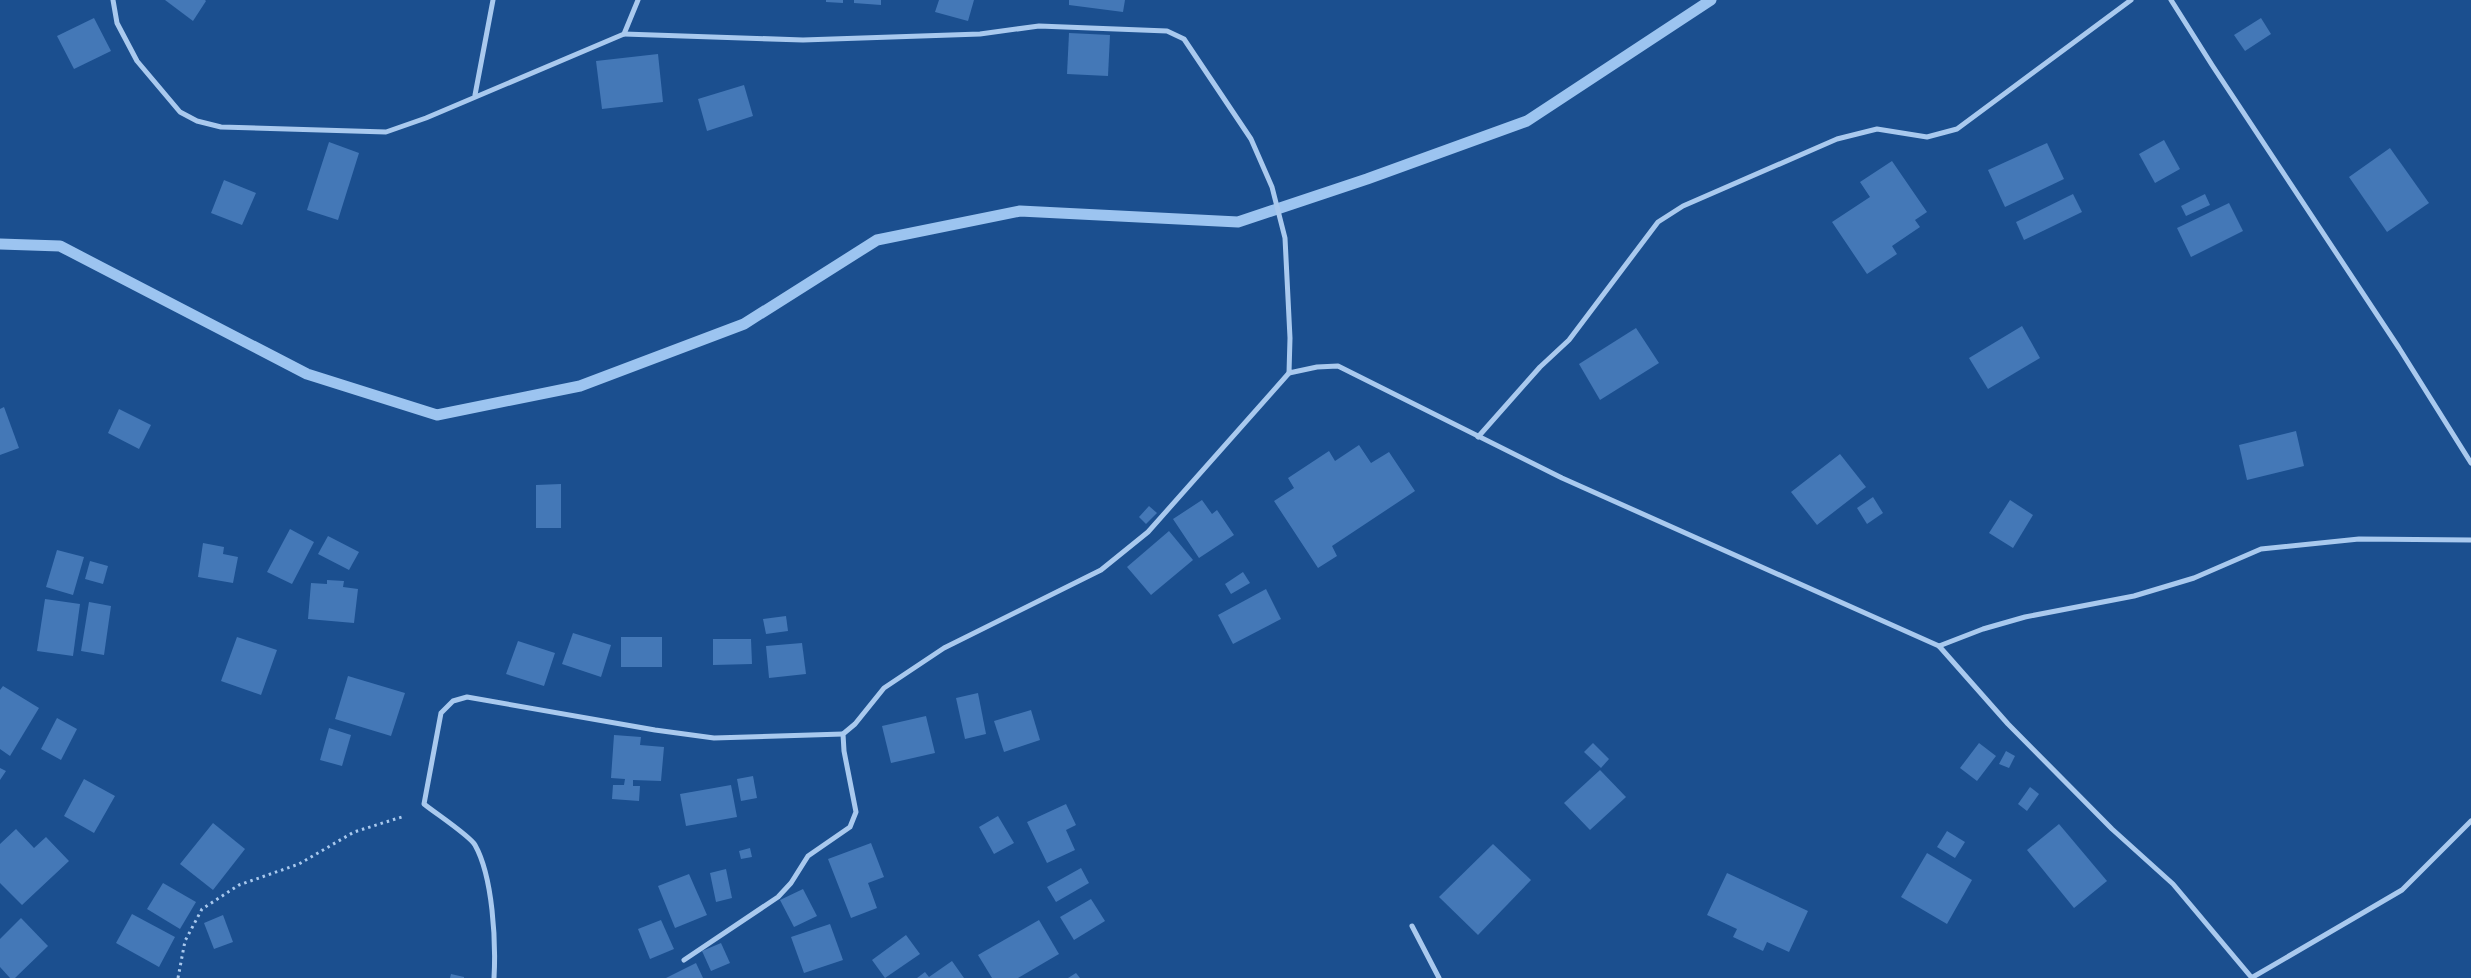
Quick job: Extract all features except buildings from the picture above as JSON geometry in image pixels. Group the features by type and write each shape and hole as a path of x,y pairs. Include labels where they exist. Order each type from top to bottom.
{"street":[{"path":"113,0 118,24 138,61 180,112 205,123 221,127 386,132 426,118 475,95 624,34 803,40 980,34 1039,26 1142,29 1167,31 1177,34 1184,40 1251,139 1272,187 1285,238 1290,338 1289,373"},
{"path":"475,95 494,0"},
{"path":"624,34 638,0"},
{"path":"1478,437 1540,366 1569,340 1658,222 1683,206 1837,139 1876,130 1927,137 1957,129 2132,0"},
{"path":"2171,0 2399,348 2471,463"},
{"path":"494,978 495,961 488,880 475,844 424,804 441,713 452,700 467,697 656,730 714,738 843,734 854,724 884,688 944,648 1101,570 1148,532 1289,373 1317,367 1338,366 1478,437 1675,530 1938,646 2008,724 2105,822 2173,884 2252,977 2402,890 2471,821"},
{"path":"1938,646 1983,629 2025,617 2134,596 2194,578 2261,549 2359,539 2471,540"},
{"path":"684,960 778,897 791,883 808,856 850,827 856,812 844,751 843,734"},
{"path":"1412,926 1439,978"}],"path":[{"path":"178,978 185,941 202,909 239,885 299,864 354,832 401,818 424,804"}],"waterway":[{"path":"0,244 60,246 307,374 437,415 580,386 744,324 877,240 1020,211 1238,222 1367,179 1527,121 1711,0"}]}
